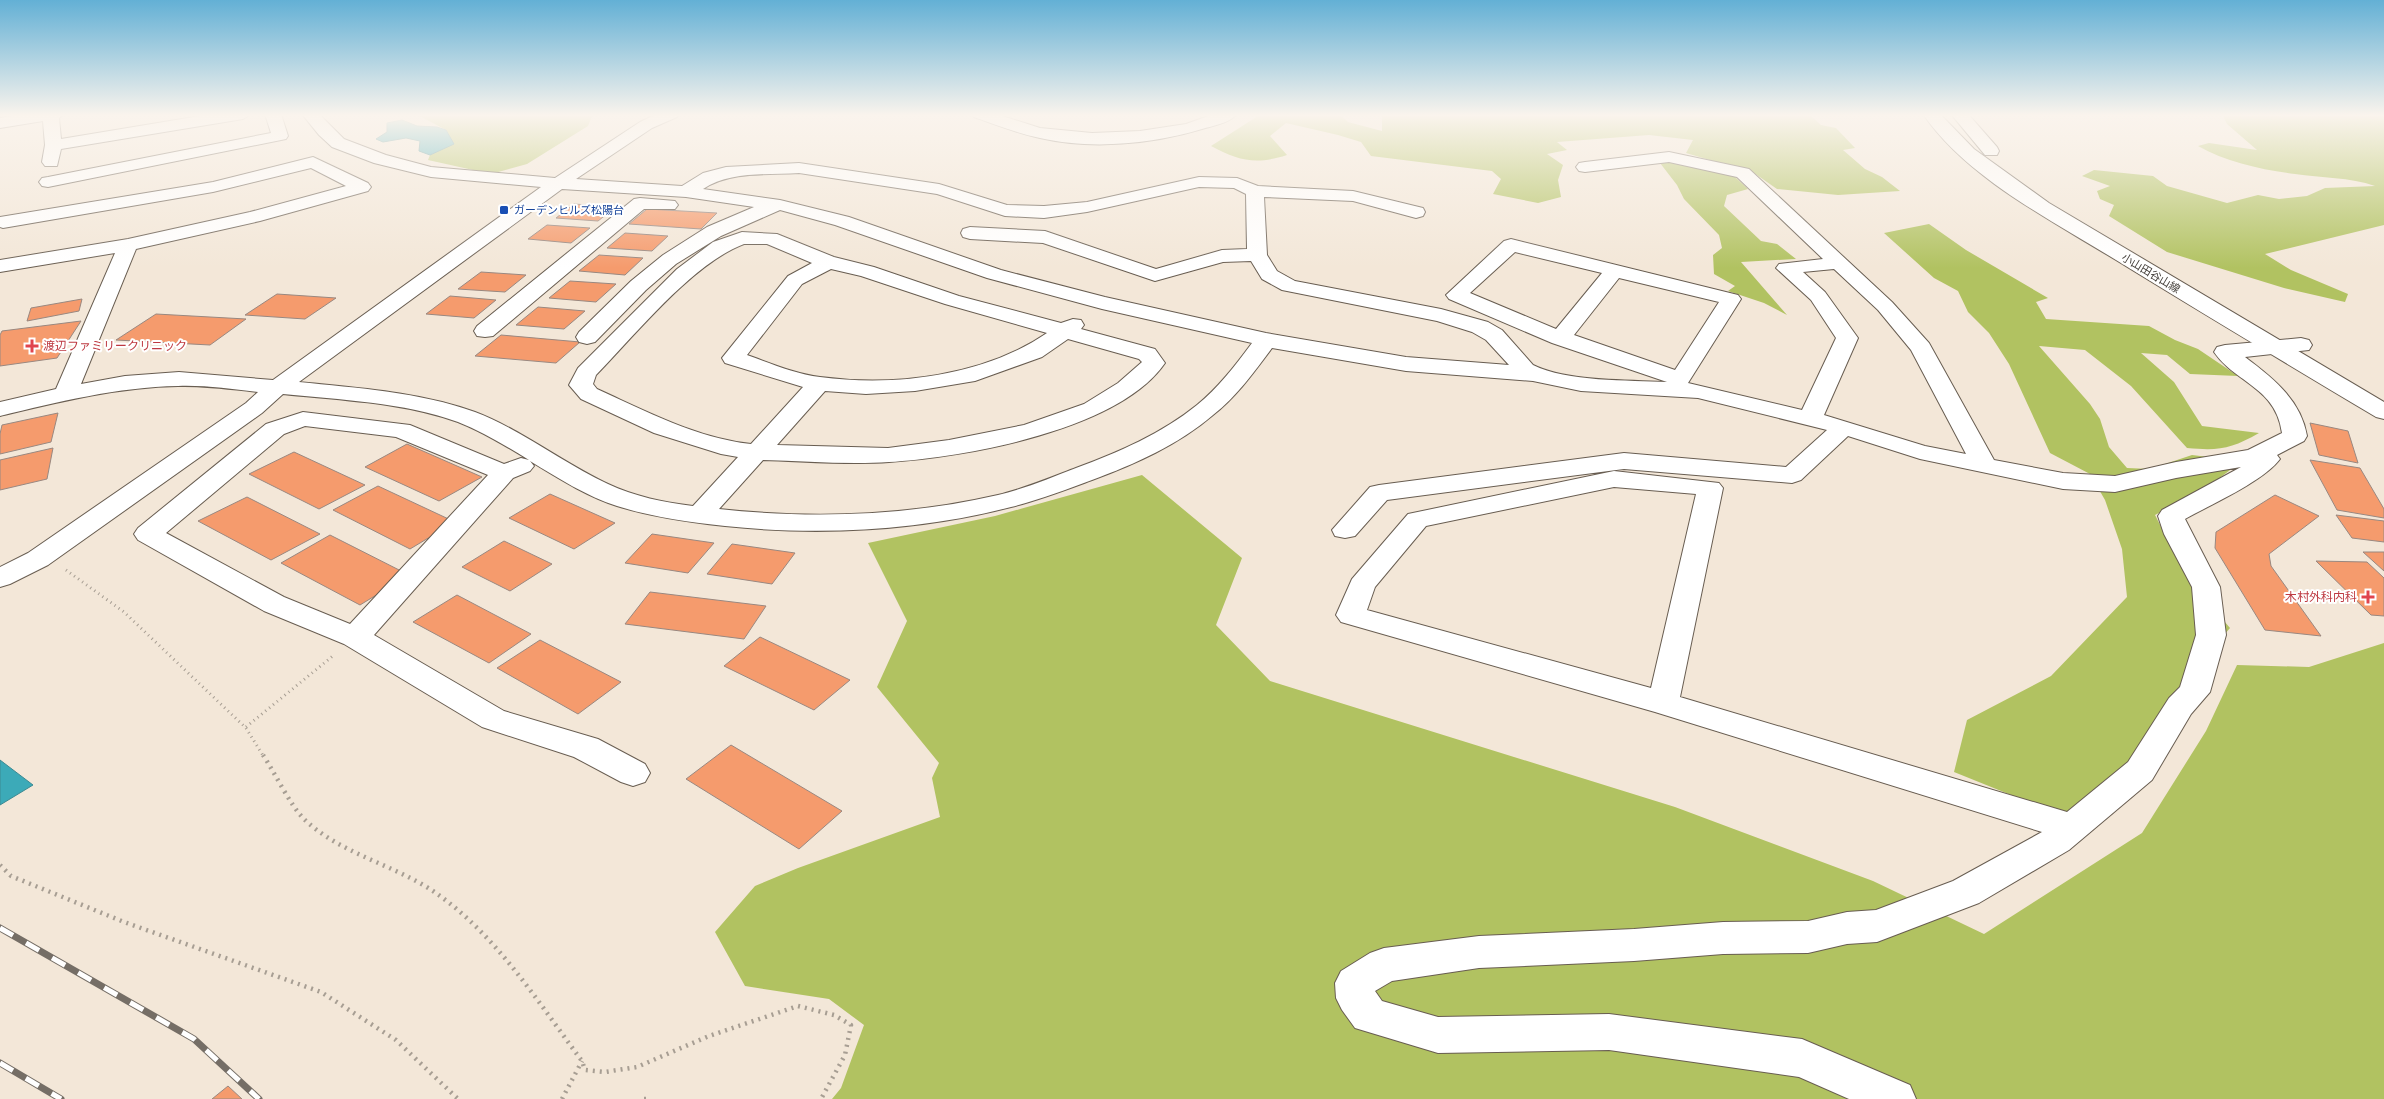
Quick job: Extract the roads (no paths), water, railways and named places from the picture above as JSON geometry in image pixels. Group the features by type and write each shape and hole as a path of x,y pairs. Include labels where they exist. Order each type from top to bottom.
{"street":[{"path":"41,192 48,165"},
{"path":"2,222 41,192 155,165"},
{"path":"2,222 212,187 300,165"},
{"path":"0,266 128,245 253,217 362,186 320,165"},
{"path":"405,165 457,176 686,192 780,205 842,221 994,274 1102,303 1266,340 1350,356 1406,364 1533,374 1581,384 1689,385"},
{"path":"0,578 38,559 254,408 278,388 586,165"},
{"path":"1585,167 1599,165"},
{"path":"1705,165 1743,174 1885,306 1921,348 1986,467"},
{"name":"小山田谷山線","path":"1985,165 2061,218 2229,321 2384,412"},
{"name":"小山田谷山線","path":"2007,165 2076,212 2384,394"},
{"path":"686,192 709,177 726,172 800,168 939,189 1005,210 1044,212 1087,207 1199,182 1237,183 1255,190 1353,196 1416,212"},
{"path":"1255,190 1257,255 1269,275 1290,286 1441,315 1480,327 1494,335 1525,370 1533,374"},
{"path":"485,331 640,203 756,212"},
{"path":"587,338 656,270 691,244 756,212 780,205"},
{"path":"970,233 1045,237 1155,275 1222,256 1257,255"},
{"path":"742,238 770,238 828,262 867,271 952,300 1063,332 1147,354 1154,363 1126,388 1092,409 1030,432 888,456 756,452 730,449 663,428 588,394 581,385 586,373 684,273 720,246 742,238"},
{"path":"65,394 128,245"},
{"path":"1689,385 1731,299 1511,245 1456,294 1560,338 1689,385 1844,427 1920,452 1986,467 2063,481 2115,484 2176,470 2256,456 2295,436"},
{"path":"828,262 795,280 734,358 797,379 819,384 866,387 915,384 975,374 1034,352 1102,303"},
{"path":"1810,419 1847,338 1818,296 1786,268 1839,263"},
{"path":"1560,338 1615,270"},
{"path":"0,409 109,384 170,379 278,388 404,403 446,411 488,428 541,458 623,499 699,515 776,522 845,522 942,512 1001,502 1106,466 1154,444 1218,399 1244,371 1266,340"},
{"path":"2295,436 2295,426 2289,412 2279,400 2264,384 2225,352 2301,345"},
{"path":"699,515 819,384"},
{"path":"504,473 401,430 303,419 275,430 148,534 274,604 355,636 492,719 586,748 633,773"},
{"path":"1345,530 1379,493 1624,461 1792,475 1844,427"},
{"path":"1895,1099 1802,1058 1792,1056 1609,1032 1438,1035 1369,1015 1356,998 1355,983 1384,965 1479,952 1634,945 1723,938 1808,937 1847,928 1877,926 1966,892 2056,840 2140,771 2180,706 2194,692 2211,635 2206,588 2178,534 2171,516 2250,472 2295,436"},
{"path":"355,636 504,473 541,458"},
{"path":"1663,703 1710,488 1614,479 1417,520 1362,585 1351,615 1663,703 2071,827"}],"water":[{"path":"0,760 33,785 0,805"}],"railway":[{"path":"0,928 194,1039 259,1099"},
{"path":"0,1063 61,1099"}],"place":[{"name":"ガーデンヒルズ松陽台","path":"504,210"},
{"name":"渡辺ファミリークリニック","path":"32,346"},
{"name":"木村外科内科","path":"2368,597"}]}
